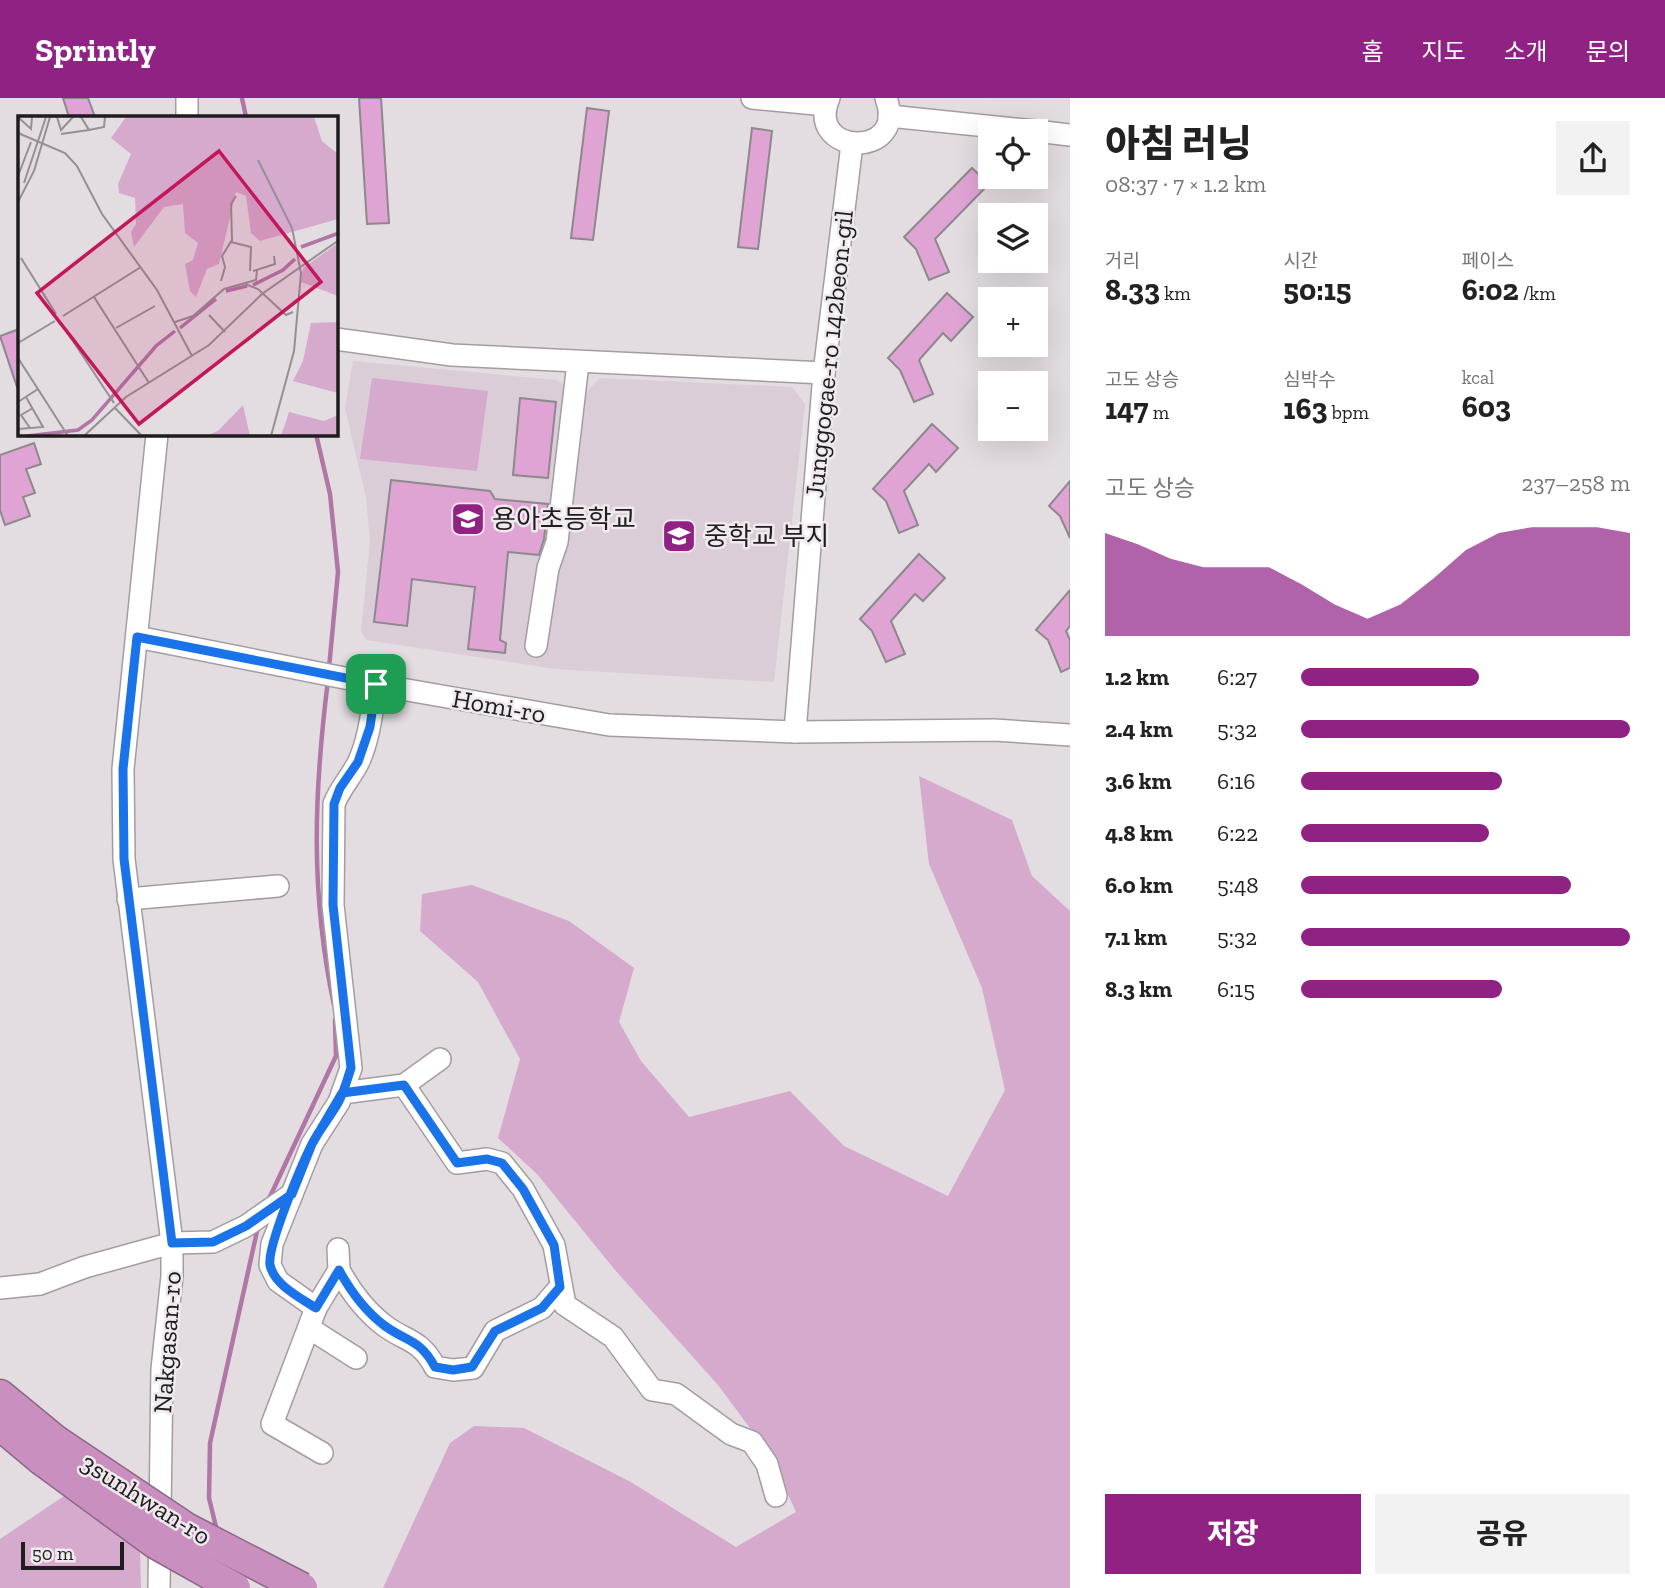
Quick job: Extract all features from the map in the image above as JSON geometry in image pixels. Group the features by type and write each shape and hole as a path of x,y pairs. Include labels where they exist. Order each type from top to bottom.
{"highway":[{"name":"3sunhwan-ro","path":"0,1395 49,1450 155,1543 235,1588"},
{"name":"3sunhwan-ro","path":"0,1425 186,1528 302,1588"}],"street":[{"path":"187,98 187,116"},
{"path":"752,98 827,101 828,126 842,141 852,144 862,144 880,135 888,107 978,122"},
{"path":"1048,132 1070,135"},
{"name":"Junggogae-ro 142beon-gil","path":"794,732 824,373 852,144"},
{"path":"338,340 452,355 824,373"},
{"path":"536,646 548,568 557,542 578,363"},
{"path":"137,637 157,436"},
{"name":"Homi-ro","path":"137,637 366,682 608,725 794,732 994,730 1070,735"},
{"name":"Nakgasan-ro","path":"137,637 123,769 124,859 172,1243 172,1276 162,1370 159,1588"},
{"path":"356,1358 312,1318 278,1281 270,1265 272,1244 312,1144 342,1093 351,1068 333,905 334,804 340,788 358,762 370,727 366,682"},
{"path":"128,899 278,886"},
{"path":"342,1093 404,1085 440,1059"},
{"path":"404,1085 457,1163 487,1159 502,1163 523,1189 554,1245 565,1305 613,1337 652,1390 676,1394 731,1434 752,1442 767,1464 776,1496"},
{"path":"0,1288 40,1284 85,1267 172,1243 213,1242 246,1226 292,1194"},
{"path":"338,1249 339,1270 365,1309 387,1328 411,1339 429,1354 435,1367 453,1370 472,1367 495,1331 542,1308 560,1287"},
{"path":"322,1453 271,1424 312,1318 339,1270"}],"shaded area":[{"path":"353,361 557,380 580,398 600,378 792,387 805,404 774,682 555,669 366,640 361,631 370,541 366,497 345,408"},
{"path":"372,378 488,391 477,471 360,459"},
{"path":"919,776 1012,820 1032,876 1070,911 1070,1588 383,1588 450,1443 474,1426 524,1428 629,1481 736,1547 796,1512 770,1455 718,1385 615,1270 537,1174 498,1138 520,1059 478,982 420,931 422,894 472,885 569,921 634,968 619,1022 641,1061 689,1117 790,1091 844,1146 948,1196 1005,1090 982,988 929,864"},
{"path":"79,1486 140,1551 141,1588 0,1588 0,1539"}],"building":[{"path":"63,98 88,98 95,116 69,116"},
{"path":"359,98 381,98 389,223 367,224"},
{"path":"587,108 609,111 593,240 571,238"},
{"path":"752,128 772,131 758,249 738,247"},
{"path":"972,168 978,174 978,189 984,189 935,239 949,272 929,280 916,249 904,237"},
{"path":"947,293 973,317 951,341 943,333 919,360 933,394 914,402 900,370 888,358"},
{"path":"18,329 18,387 17,387 0,336"},
{"path":"520,398 556,402 548,478 513,475"},
{"path":"932,424 958,448 936,472 929,464 904,491 918,525 899,533 886,501 873,489"},
{"path":"34,443 41,464 26,469 35,493 23,497 30,516 5,525 0,510 0,455"},
{"path":"391,480 490,491 495,499 548,504 544,539 539,555 508,552 500,640 506,643 505,653 468,649 475,587 412,579 407,626 374,622"},
{"path":"1070,481 1070,538 1060,516 1049,506"},
{"path":"919,554 945,578 923,601 915,594 891,621 905,654 886,662 872,631 860,619"},
{"path":"1070,590 1070,626 1066,631 1070,640 1070,668 1061,672 1048,640 1036,630"}],"waterway":[{"path":"242,98 246,116"},
{"path":"316,436 330,494 338,572 329,668"},
{"path":"328,680 317,803 317,842 321,923 334,1005"},
{"path":"267,1203 336,1056 335,1020"},
{"path":"217,1531 209,1498 210,1443 258,1227"}],"place":[{"name":"용아초등학교","path":"468,519"},
{"name":"중학교 부지","path":"679,536"}],"route":[{"path":"376,684 137,637 123,769 124,859 137,980 156,1102 172,1243 213,1242 246,1226 292,1194 312,1144 342,1093 364,1091 404,1085 457,1163 487,1159 502,1163 523,1189 554,1245 560,1287 542,1308 495,1331 472,1367 453,1370 435,1367 429,1354 411,1339 387,1328 365,1309 339,1270 316,1308 278,1281 270,1265 272,1244 292,1194 312,1144 339,1102 351,1068 333,905 334,804 340,788 358,762 370,727 376,684"}]}
